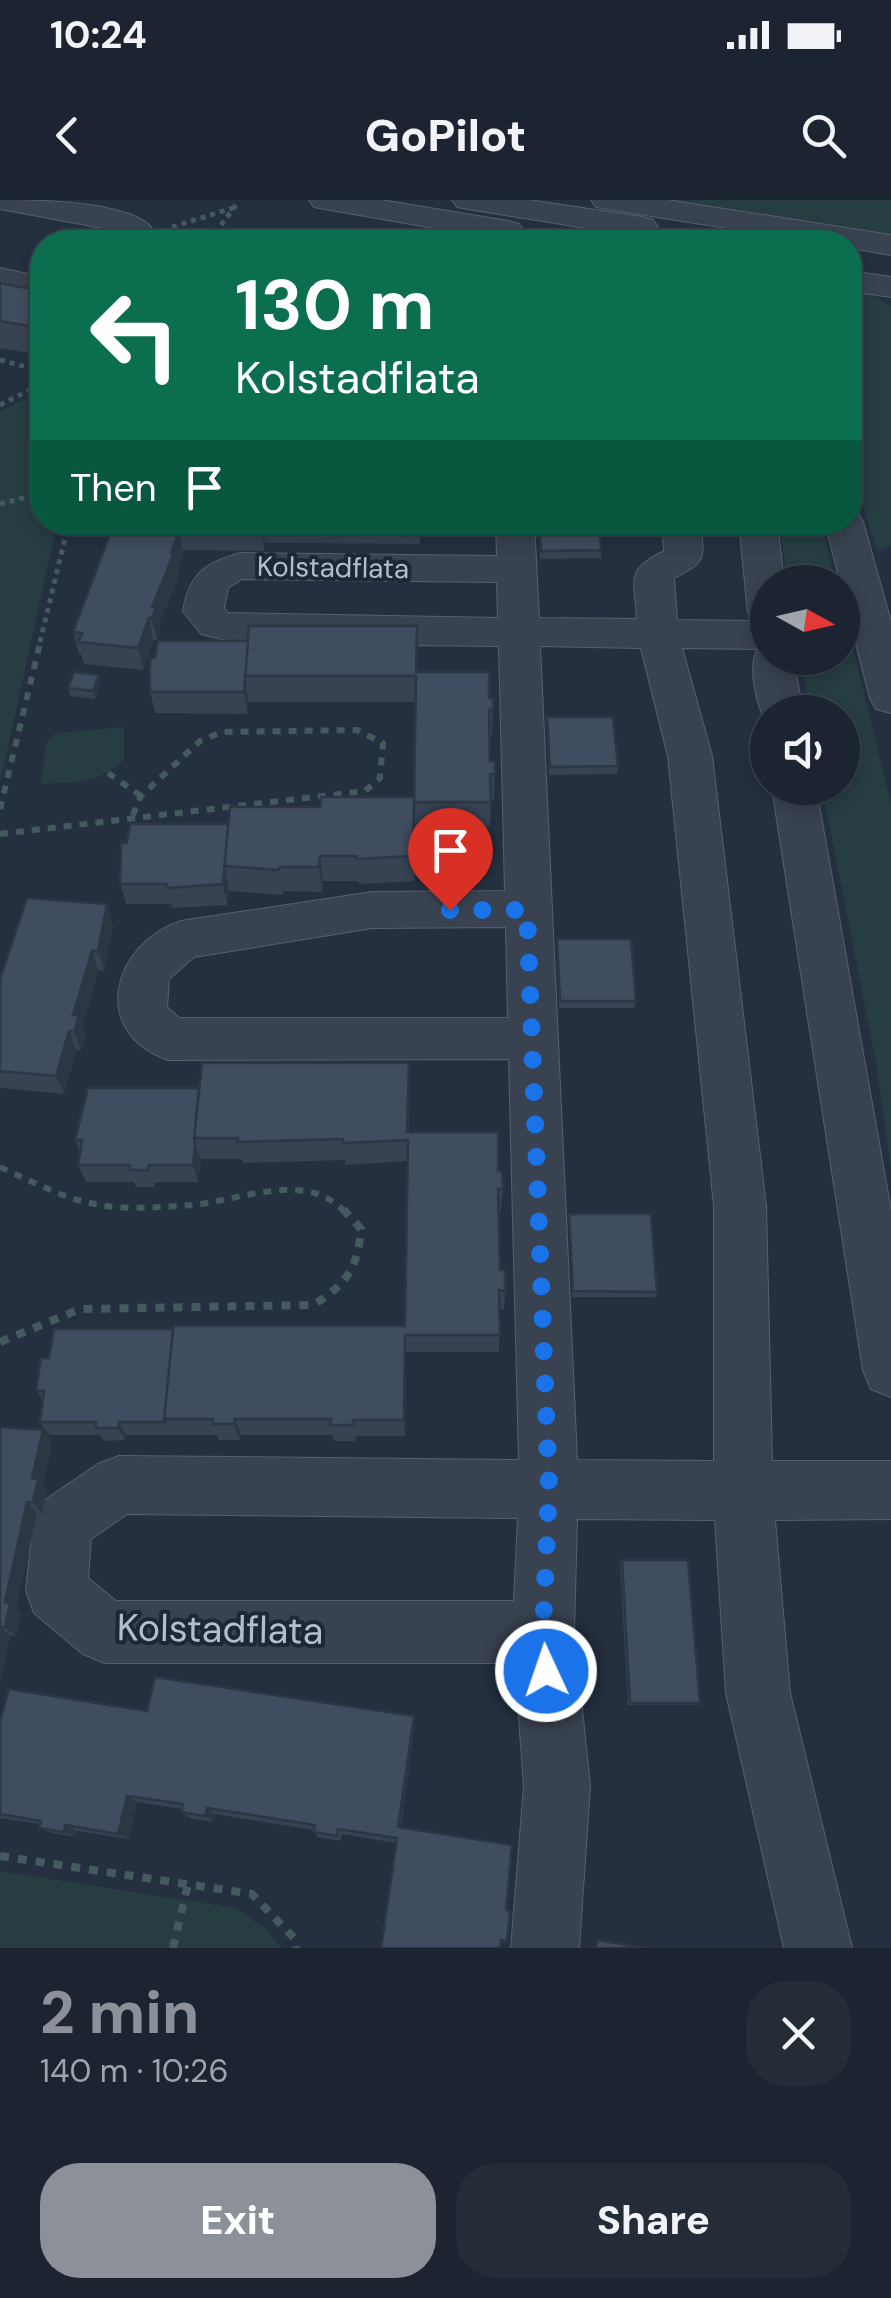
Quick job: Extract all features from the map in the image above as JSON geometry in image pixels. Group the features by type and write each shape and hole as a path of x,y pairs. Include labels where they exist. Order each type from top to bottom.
{"street":[{"path":"0,200 122,222 141,230"},
{"path":"325,200 499,230"},
{"path":"440,200 525,230"},
{"path":"468,200 659,230"},
{"path":"607,200 728,230"},
{"path":"862,263 890,270"},
{"path":"862,263 890,270"},
{"path":"862,278 890,270"},
{"path":"0,278 30,284"},
{"path":"682,535 684,557 654,572 658,634 690,756 740,1206 742,1490 758,1693 818,1948"},
{"path":"759,535 763,565"},
{"path":"847,535 891,698"},
{"name":"Kolstadflata","path":"545,1948 556,1786 543,1632 549,1487 520,634 515,546 241,566 219,571 206,583 203,611 215,624 238,629 520,634 750,635"},
{"path":"797,805 891,1370"},
{"path":"527,910 372,910 180,940 146,971 142,1014 168,1039 532,1038"},
{"name":"Kolstadflata","path":"543,1632 105,1632 56,1591 63,1523 118,1485 891,1490"}],"path":[{"path":"217,230 238,202"},
{"path":"161,230 233,208"},
{"path":"0,360 30,368"},
{"path":"0,404 30,390"},
{"path":"0,504 30,496"},
{"path":"0,809 66,535"},
{"path":"0,834 366,790 380,778 383,743 356,730 222,732 200,742 140,796 132,816"},
{"path":"0,758 12,758"},
{"path":"108,773 140,796"},
{"path":"0,1167 62,1196 103,1206 194,1205 247,1193 307,1192 334,1200 360,1229 359,1263 344,1286 314,1305 80,1309 0,1342"},
{"path":"0,1856 252,1894 294,1938 296,1948"},
{"path":"173,1948 188,1884"}],"green space":[{"path":"663,200 891,200 891,237"},
{"path":"862,293 891,306 891,546 877,552 862,501"},
{"path":"30,397 30,535 54,535 0,784 0,411"},
{"path":"781,535 823,535 831,565 785,565"},
{"path":"803,675 859,675 891,804 891,1170 876,1062 825,805 860,805 860,695 807,695"},
{"path":"124,727 124,760 113,768 85,781 41,784 46,744 56,733"},
{"path":"0,1871 235,1908 265,1927 281,1948 0,1948"}],"building":[{"path":"0,283 30,289 30,326 0,321"},
{"path":"110,535 178,535 152,607 156,607 138,648 78,642 82,633 73,632"},
{"path":"540,535 600,535 601,550 541,551"},
{"path":"249,626 417,626 416,672 489,672 489,698 493,698 493,710 489,710 490,761 495,761 495,774 490,774 491,802 414,802 416,676 244,676"},
{"path":"158,641 248,641 244,692 150,692 150,658 155,658"},
{"path":"74,672 99,675 93,691 68,688"},
{"path":"547,717 613,717 618,766 550,767"},
{"path":"321,797 414,797 413,856 320,856 319,867 279,870 224,866 230,807 320,807"},
{"path":"130,824 228,824 223,884 167,888 167,884 120,884 121,843 127,843"},
{"path":"27,898 107,904 98,951 92,951 73,1015 79,1015 74,1032 69,1031 56,1076 0,1071 0,979"},
{"path":"557,939 631,939 636,1001 560,1001"},
{"path":"202,1063 409,1063 407,1132 498,1132 498,1171 502,1171 503,1189 498,1189 500,1270 505,1270 505,1291 499,1290 500,1335 405,1335 404,1420 353,1420 353,1425 330,1425 331,1419 235,1419 234,1424 213,1424 213,1419 164,1419 173,1326 405,1326 408,1140 343,1143 343,1139 237,1142 238,1138 194,1138"},
{"path":"88,1088 199,1088 193,1165 149,1165 148,1170 130,1170 130,1165 78,1165 82,1140 75,1140"},
{"path":"569,1214 651,1214 657,1292 573,1291"},
{"path":"54,1329 173,1329 165,1422 119,1422 118,1428 96,1428 96,1422 40,1422 44,1391 36,1391 41,1358 49,1358"},
{"path":"0,1427 43,1430 32,1478 38,1479 33,1502 27,1502 5,1602 10,1603 5,1627 0,1627"},
{"path":"622,1560 688,1560 700,1703 630,1703"},
{"path":"155,1677 414,1716 398,1827 512,1845 507,1941 501,1940 500,1948 381,1948 397,1838 338,1829 337,1836 314,1832 315,1825 207,1808 205,1816 181,1812 183,1804 127,1796 118,1834 65,1825 64,1832 39,1828 41,1821 0,1814 0,1722 9,1689 147,1711"},
{"path":"597,1940 646,1948 596,1948"}],"route":[{"path":"450,910 527,910 549,1487 543,1632 546,1671"}]}
